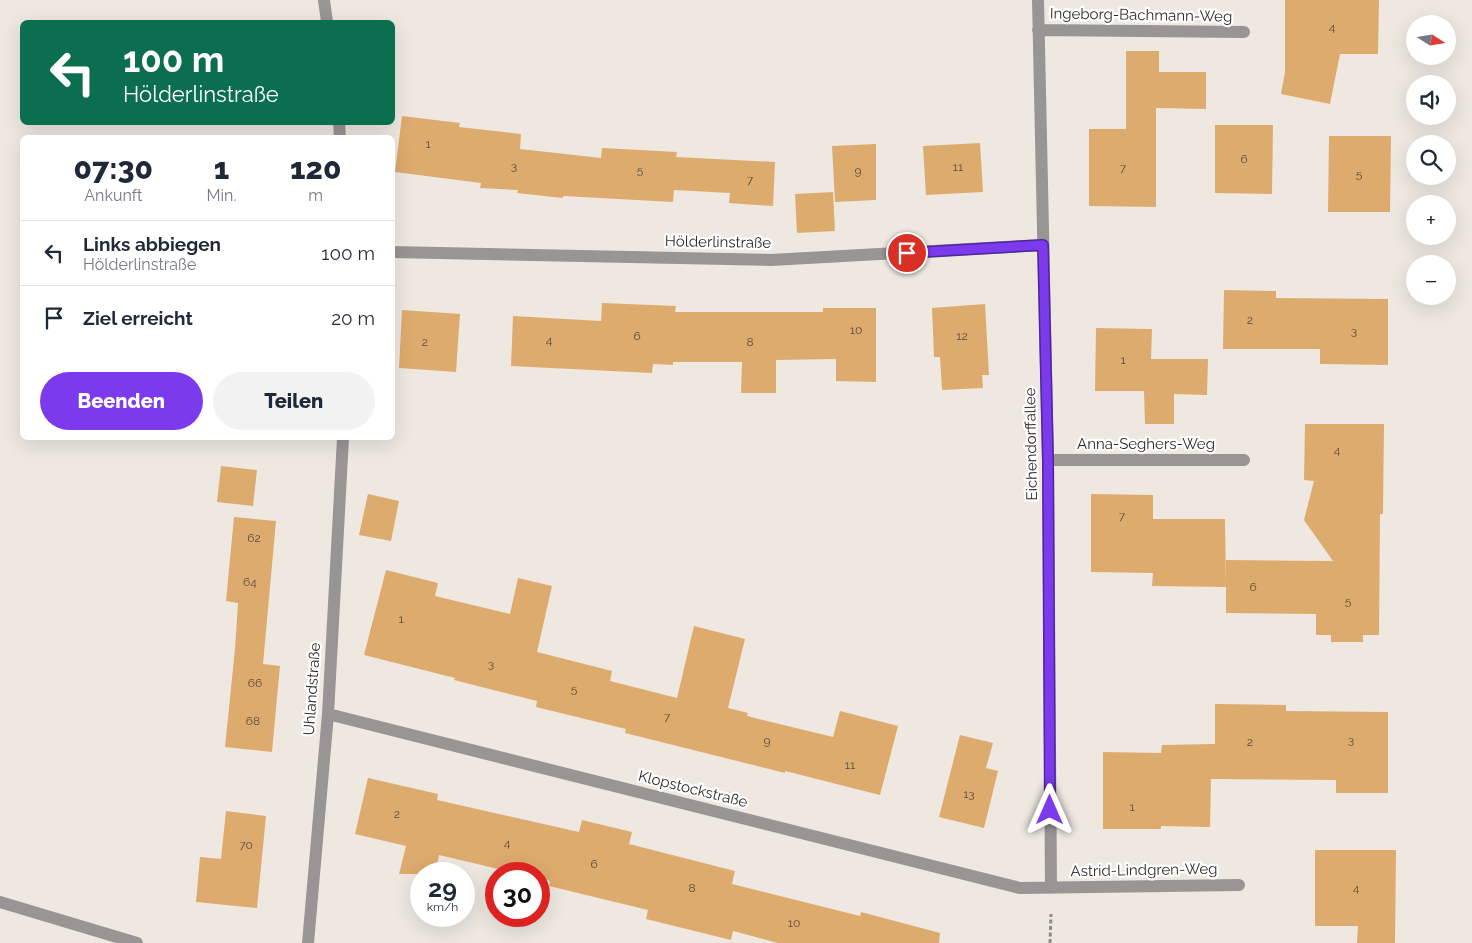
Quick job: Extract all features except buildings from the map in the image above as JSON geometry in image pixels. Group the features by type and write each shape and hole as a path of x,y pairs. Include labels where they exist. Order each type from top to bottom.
{"street":[{"path":"324,0 327,20"},
{"name":"Eichendorffallee","path":"1038,0 1048,460 1051,888"},
{"name":"Ingeborg-Bachmann-Weg","path":"1038,30 1244,32"},
{"name":"Hölderlinstraße","path":"395,252 771,260 1043,245"},
{"name":"Uhlandstraße","path":"308,943 328,714 343,440"},
{"name":"Anna-Seghers-Weg","path":"1048,460 1244,460"},
{"name":"Klopstockstraße","path":"328,714 1020,888 1051,888"},
{"name":"Astrid-Lindgren-Weg","path":"1051,888 1239,884"},
{"path":"0,902 137,943"}],"path":[{"path":"1050,943 1051,888"}],"route":[{"path":"907,253 1043,245 1048,460 1050,810"}]}
